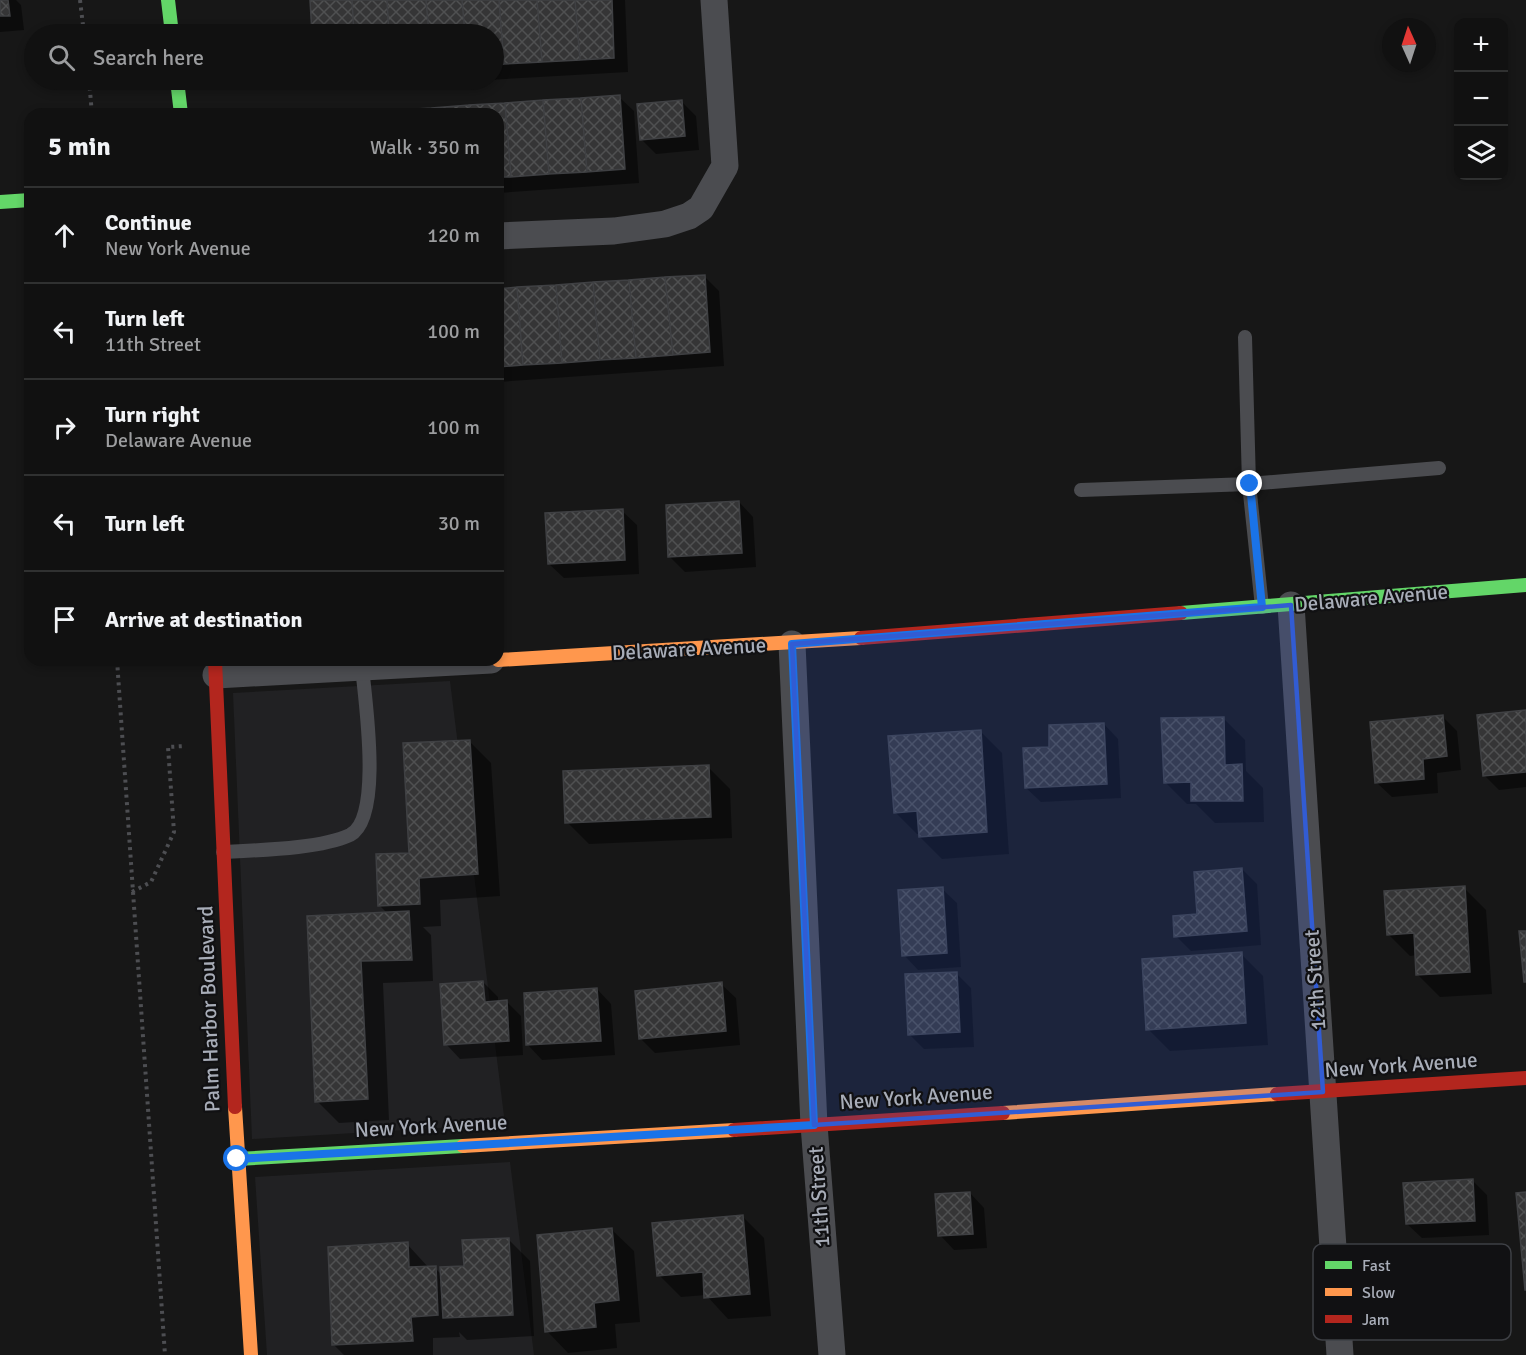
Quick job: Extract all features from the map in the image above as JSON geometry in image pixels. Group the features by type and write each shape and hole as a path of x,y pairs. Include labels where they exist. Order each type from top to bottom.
{"street":[{"path":"168,0 171,24"},
{"path":"504,236 614,231 665,224 690,216 701,208 725,166 714,0"},
{"path":"178,90 180,108"},
{"path":"0,201 24,200"},
{"name":"Delaware Avenue","path":"504,660 792,644 1526,585"},
{"name":"12th Street","path":"1291,605 1333,1244"},
{"name":"11th Street","path":"792,644 814,1125 832,1355"},
{"path":"215,668 381,666"},
{"name":"Palm Harbor Boulevard","path":"215,668 237,1159 251,1355"},
{"name":"New York Avenue","path":"237,1159 814,1125 1526,1078"},
{"name":"12th Street","path":"1339,1340 1340,1355"}],"lane":[{"path":"1245,337 1250,484 1262,607"},
{"path":"1081,490 1250,484 1439,468"},
{"path":"224,852 276,849 327,842 352,834 363,820 369,792 369,744 363,667"}],"path":[{"path":"80,0 83,24"},
{"path":"90,90 91,108"},
{"path":"117,666 165,1355"},
{"path":"132,892 151,882 174,832 168,747 219,744"}],"highlighted area":[{"path":"1291,605 1323,1092 814,1125 792,644"}],"shaded area":[{"path":"450,681 505,1124 252,1139 233,693"},
{"path":"510,1162 534,1355 267,1355 255,1177"}],"building":[{"path":"0,0 8,0 10,16 0,16"},
{"path":"310,0 352,0 353,24 311,24"},
{"path":"352,0 387,0 388,24 353,24"},
{"path":"387,0 426,0 428,24 388,24"},
{"path":"426,0 462,0 464,24 428,24"},
{"path":"462,0 499,0 501,24 464,24"},
{"path":"499,0 537,0 542,62 504,64 504,24 501,24"},
{"path":"537,0 575,0 580,60 542,62"},
{"path":"575,0 612,0 614,58 580,60"},
{"path":"620,95 625,169 587,172 581,98"},
{"path":"581,98 587,172 549,174 543,100"},
{"path":"543,100 549,174 511,177 505,103"},
{"path":"682,100 685,136 640,140 637,104"},
{"path":"505,103 511,177 504,177 504,108 469,108 469,105"},
{"path":"469,105 469,108 432,108"},
{"path":"705,275 710,352 673,355 665,277"},
{"path":"665,277 673,355 636,358 629,280"},
{"path":"629,280 636,358 600,360 593,282"},
{"path":"593,282 600,360 562,363 556,285"},
{"path":"556,285 562,363 523,365 517,287"},
{"path":"517,287 523,365 504,367 504,288"},
{"path":"739,501 742,553 668,557 666,505"},
{"path":"623,509 625,560 548,564 545,513"},
{"path":"1526,710 1526,772 1483,776 1477,715"},
{"path":"1443,715 1447,756 1423,759 1424,779 1375,783 1370,722"},
{"path":"1224,717 1225,765 1242,764 1243,801 1191,801 1191,782 1164,783 1161,718"},
{"path":"1104,723 1107,784 1025,788 1023,748 1049,747 1049,725"},
{"path":"981,730 987,832 919,837 917,811 894,813 888,736"},
{"path":"470,740 478,874 419,878 420,904 378,906 376,854 409,853 403,743"},
{"path":"709,765 711,817 565,823 563,771"},
{"path":"1242,868 1247,931 1174,937 1173,916 1197,914 1194,872"},
{"path":"1465,886 1470,972 1416,975 1414,933 1387,935 1384,891"},
{"path":"943,887 947,953 902,956 898,890"},
{"path":"409,911 412,960 361,961 368,1099 315,1102 307,916"},
{"path":"1519,931 1526,931 1526,982 1524,982"},
{"path":"1242,952 1246,1023 1146,1030 1142,959"},
{"path":"957,972 960,1032 908,1035 905,974"},
{"path":"483,981 485,1002 507,1000 509,1041 444,1045 440,984"},
{"path":"722,982 726,1031 639,1039 635,991"},
{"path":"597,988 601,1041 526,1045 524,993"},
{"path":"1473,1179 1475,1221 1406,1224 1403,1183"},
{"path":"970,1192 973,1234 938,1236 935,1194"},
{"path":"1526,1192 1526,1290 1525,1290 1516,1193"},
{"path":"743,1215 750,1294 704,1298 703,1272 657,1276 652,1223"},
{"path":"612,1228 619,1300 594,1303 596,1327 545,1332 537,1235"},
{"path":"509,1238 513,1315 443,1318 440,1267 464,1266 462,1240"},
{"path":"408,1242 409,1267 436,1266 438,1315 411,1317 413,1341 332,1345 328,1247"}],"traffic: fast":[{"path":"168,0 171,24"},
{"path":"178,90 180,108"},
{"path":"0,202 24,200"},
{"path":"1181,613 1526,585"},
{"path":"237,1159 463,1146"}],"traffic: slow":[{"path":"504,660 861,638"},
{"path":"1003,1113 1277,1094"},
{"path":"235,1107 251,1355"},
{"path":"463,1146 734,1130"}],"traffic: jam":[{"path":"861,638 1181,613"},
{"path":"215,666 235,1107"},
{"path":"1277,1094 1526,1078"},
{"path":"734,1130 1003,1113"}],"route":[{"path":"237,1159 814,1125 792,644 1262,607 1250,484"}]}
